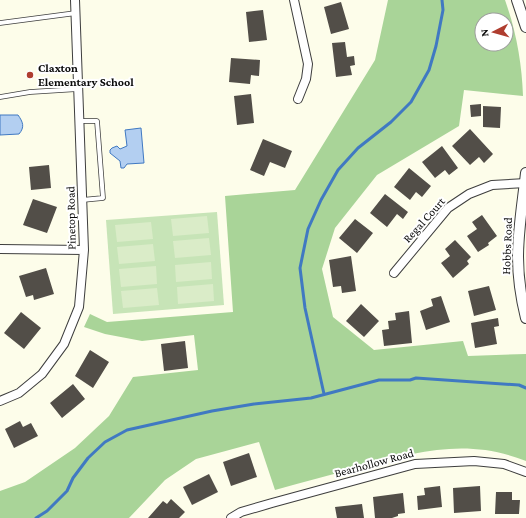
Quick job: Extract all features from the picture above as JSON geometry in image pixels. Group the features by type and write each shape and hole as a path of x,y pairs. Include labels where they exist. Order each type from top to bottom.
{"street":[{"name":"Pinetop Road","path":"0,401 19,393 42,374 64,344 79,307 84,250 75,0"},
{"path":"294,0 308,64 306,79 298,100"},
{"path":"517,0 526,27"},
{"name":"Regal Court","path":"394,273 448,208 469,194 492,185 526,179"},
{"name":"Hobbs Road","path":"526,179 520,224 518,257 519,283 526,318"},
{"path":"0,249 84,250"},
{"name":"Bearhollow Road","path":"231,518 241,512 272,502 414,464 474,461 504,464 526,472"}],"lane":[{"path":"0,23 76,13"},
{"path":"0,97 30,92 78,89"},
{"path":"80,121 97,121 103,198 82,200"}],"green space":[{"path":"388,0 505,0 509,12 474,12 474,52 514,52 514,31 518,47 523,96 464,90 459,126 377,175 335,228 322,269 333,317 374,350 463,341 468,356 526,354 526,461 505,454 484,450 444,449 403,456 275,490 259,442 196,459 165,480 129,518 0,518 0,491 25,482 75,448 109,416 133,377 198,370 194,335 142,341 105,334 84,327 90,314 107,322 233,312 225,196 295,190 375,60"},
{"path":"217,212 224,305 113,314 106,220"},
{"path":"207,216 209,233 173,236 171,219"},
{"path":"151,222 153,239 117,242 115,225"},
{"path":"209,238 211,255 175,258 173,241"},
{"path":"153,244 155,261 119,264 117,247"},
{"path":"211,262 212,279 176,282 175,265"},
{"path":"156,266 157,284 121,287 119,269"},
{"path":"213,284 214,301 178,304 177,287"},
{"path":"157,288 159,305 123,308 121,291"}],"water":[{"path":"0,115 18,115 23,124 19,134 0,135"},
{"path":"141,128 144,163 127,164 124,168 121,168 120,161 110,153 110,150 117,146 120,149 127,146 125,130"}],"building":[{"path":"341,2 349,29 331,34 324,7"},
{"path":"263,10 267,40 249,42 246,12"},
{"path":"345,42 347,57 354,56 355,65 350,66 352,75 336,77 332,43"},
{"path":"231,58 260,60 259,76 251,75 250,84 229,82"},
{"path":"251,94 254,123 237,125 234,96"},
{"path":"481,104 481,116 471,117 470,105"},
{"path":"483,106 501,107 500,128 483,127"},
{"path":"470,129 493,154 484,163 479,157 470,165 452,146"},
{"path":"263,139 292,151 285,168 270,162 264,176 250,170"},
{"path":"442,146 458,168 449,175 445,170 435,178 422,162"},
{"path":"49,165 51,188 31,190 29,167"},
{"path":"409,168 431,186 422,197 416,192 410,200 394,187"},
{"path":"385,194 408,212 403,219 397,214 387,227 370,213"},
{"path":"33,199 57,207 47,233 23,225"},
{"path":"482,215 497,236 488,243 489,245 478,252 467,236 477,229 472,222"},
{"path":"355,219 373,233 357,253 339,238"},
{"path":"455,240 471,257 467,261 469,264 453,278 441,263 450,256 445,249"},
{"path":"351,256 356,291 342,293 341,286 333,287 329,260"},
{"path":"46,268 54,294 34,300 33,295 26,297 19,276"},
{"path":"489,286 496,310 474,316 468,291"},
{"path":"441,296 450,322 426,330 420,311 433,306 431,299"},
{"path":"361,304 379,321 364,337 346,321"},
{"path":"409,311 412,343 384,346 382,330 389,329 388,321 396,320 395,313"},
{"path":"21,312 41,328 24,349 4,333"},
{"path":"498,318 499,326 494,327 497,344 475,348 471,323"},
{"path":"185,341 188,368 164,371 161,344"},
{"path":"90,350 109,362 93,388 75,376"},
{"path":"73,384 85,399 62,418 50,403"},
{"path":"20,421 23,427 31,423 38,436 14,448 5,429"},
{"path":"249,453 257,477 231,486 223,462"},
{"path":"209,474 218,492 192,505 183,487"},
{"path":"440,486 442,507 418,510 417,496 425,495 424,488"},
{"path":"480,486 481,511 454,513 453,488"},
{"path":"496,492 512,492 512,500 520,500 519,514 495,514"},
{"path":"403,493 405,513 398,514 398,516 392,518 375,518 373,497"},
{"path":"171,499 185,512 179,518 148,518 163,501 167,504"},
{"path":"362,504 364,518 337,518 335,507"}],"waterway":[{"path":"324,394 305,308 300,268 308,229 321,200 338,170 358,148 391,122 411,102 429,70 436,46 443,10 442,0"},
{"path":"36,518 47,511 67,491 73,478 88,458 105,442 127,430 212,411 254,404 311,398 379,380 410,380 416,378 519,385 526,388"}],"place":[{"name":"Claxton Elementary School","path":"30,75"}]}
